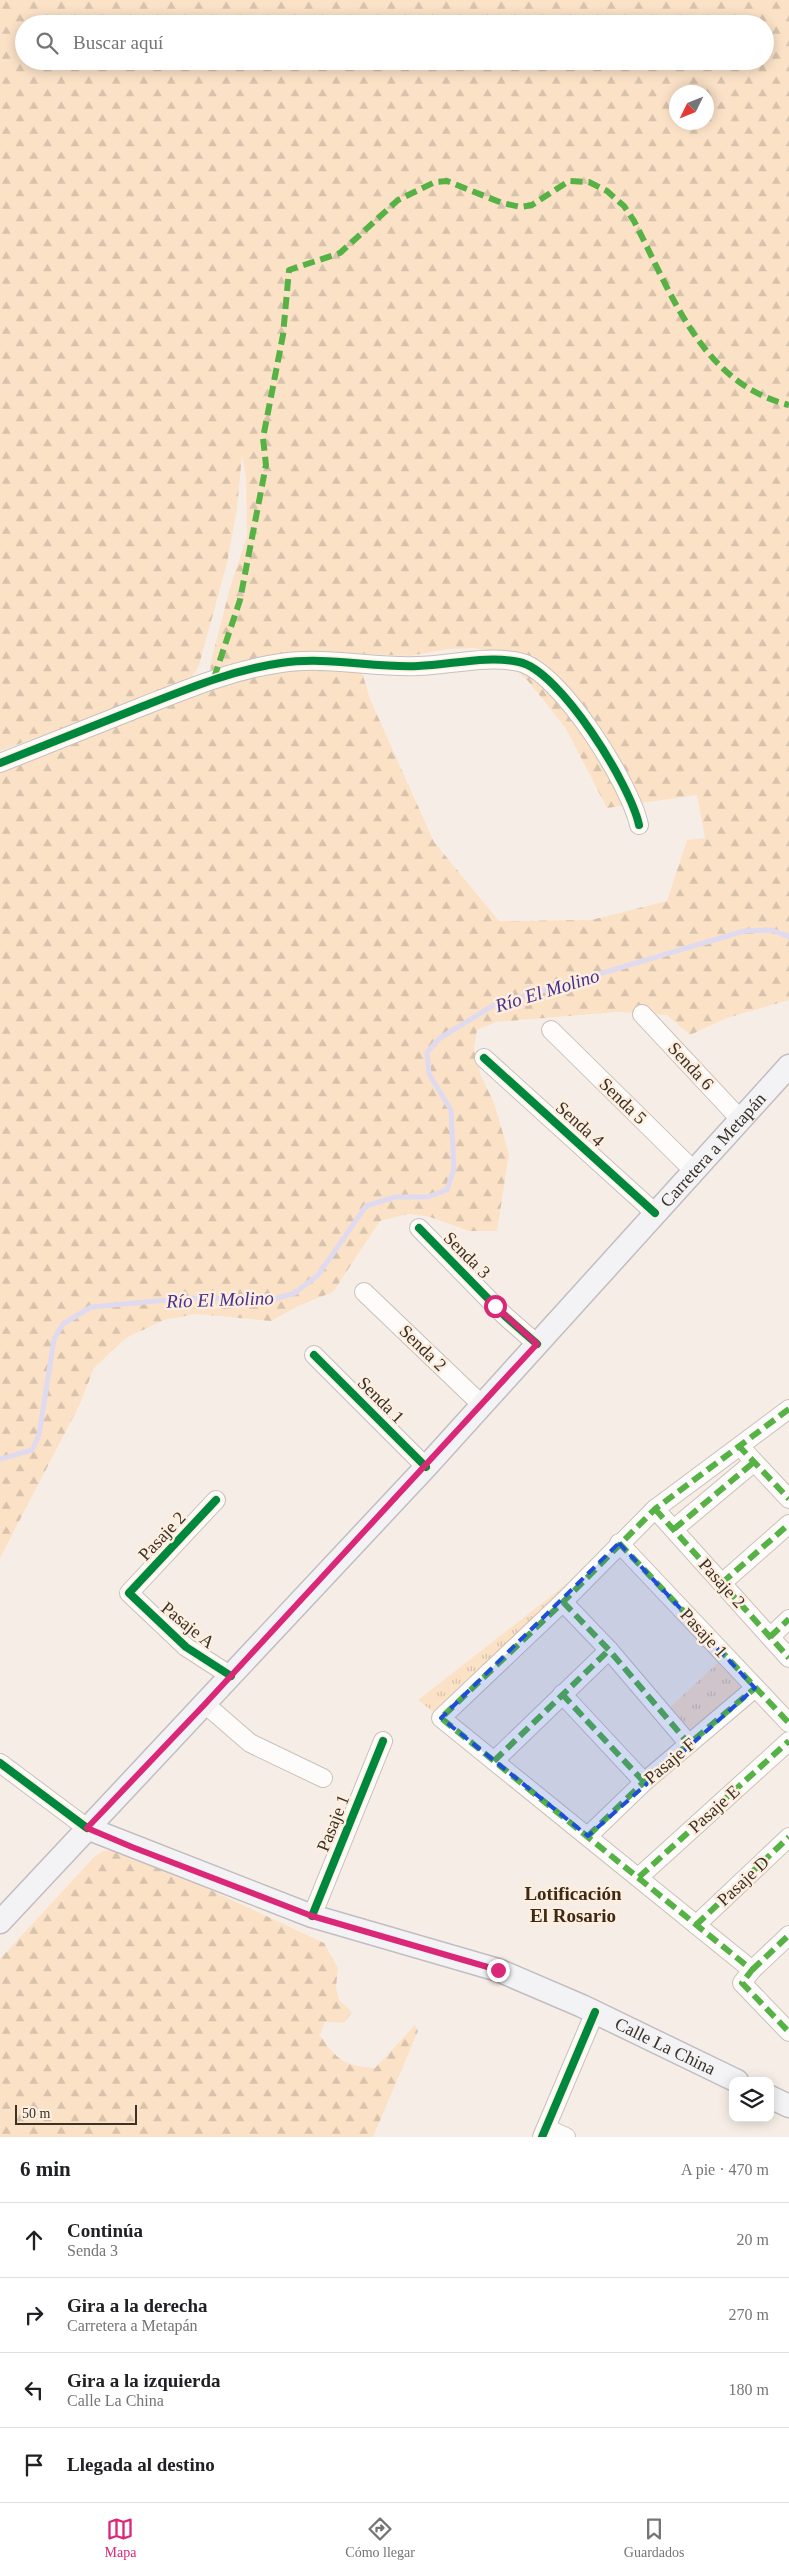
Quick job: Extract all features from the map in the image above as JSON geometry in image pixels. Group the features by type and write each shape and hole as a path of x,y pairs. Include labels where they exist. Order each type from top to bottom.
{"main road":[{"name":"Carretera a Metapán","path":"0,1922 426,1467 789,1066"},
{"name":"Calle La China","path":"87,1828 312,1916 498,1970 595,2012 729,2077"},
{"path":"774,2099 789,2106"}],"street":[{"path":"0,762 214,678 282,663 341,662 417,666 502,660 521,662 536,669 567,699 589,728 631,799 639,825"},
{"name":"Senda 6","path":"642,1014 740,1119"},
{"name":"Senda 5","path":"551,1030 694,1171"},
{"name":"Senda 4","path":"484,1058 655,1213"},
{"name":"Senda 3","path":"419,1228 537,1344"},
{"name":"Senda 2","path":"364,1292 482,1405"},
{"name":"Senda 1","path":"314,1354 426,1467"},
{"path":"752,1970 441,1718 563,1602 654,1509 789,1409"},
{"path":"738,1445 789,1499"},
{"path":"674,1529 754,1462"},
{"name":"Pasaje 2","path":"129,1593 216,1500"},
{"name":"Pasaje 2","path":"654,1509 789,1658"},
{"path":"722,1583 789,1524"},
{"name":"Pasaje 1","path":"619,1543 789,1723"},
{"name":"Pasaje A","path":"129,1593 186,1647 232,1676"},
{"path":"563,1602 609,1650 689,1744"},
{"path":"770,1637 789,1619"},
{"path":"494,1761 609,1650"},
{"name":"Pasaje F","path":"588,1836 644,1782 755,1688"},
{"path":"562,1694 644,1782"},
{"path":"205,1704 250,1743 323,1778"},
{"name":"Pasaje 1","path":"312,1916 382,1741"},
{"name":"Pasaje E","path":"639,1877 789,1741"},
{"path":"0,1763 87,1828"},
{"name":"Pasaje D","path":"696,1925 789,1837"},
{"path":"789,1935 752,1970 742,1983 789,2032"},
{"path":"566,2137 544,2132 595,2012"}],"highlighted area":[{"path":"619,1543 755,1688 588,1836 441,1718"}],"green space":[{"path":"0,0 789,0 789,1000 727,1018 690,1035 667,1015 617,1012 496,1022 477,1030 474,1049 481,1076 494,1103 509,1154 497,1231 469,1231 430,1217 408,1214 380,1221 333,1292 298,1306 271,1321 196,1314 164,1320 126,1338 94,1368 80,1404 0,1558 0,770 213,681 305,668 361,669 370,699 434,842 499,921 591,920 667,901 687,840 705,838 697,795 607,808 565,727 528,681 497,654 474,648 448,649 409,656 308,651 253,659 211,672 210,665 230,588 247,536 246,478 242,455 237,509 227,563 199,665 192,677 179,685 0,751"},
{"path":"619,1543 441,1718 418,1700"},
{"path":"725,1656 755,1688 689,1744 663,1714"},
{"path":"114,1850 202,1886 324,1943 338,1968 336,1987 339,2000 352,2012 344,2023 325,2022 320,2035 331,2050 342,2060 356,2066 375,2068 415,2025 418,2031 373,2137 0,2137 0,1959 94,1857 103,1851"}],"waterway":[{"name":"Río El Molino","path":"0,1459 32,1450 39,1435 54,1339 63,1324 91,1307 189,1298 274,1299 295,1293 318,1275 366,1206 395,1197 427,1197 447,1190 454,1169 451,1110 429,1074 427,1052 440,1038 494,1005 744,931 772,930 789,937"}],"marked path":[{"path":"214,678 240,600 266,465 263,438 283,335 289,270 340,253 398,200 435,182 447,181 502,203 521,207 532,205 569,181 589,182 607,191 624,206 634,221 677,305 693,332 711,356 733,377 759,394 789,405"},
{"path":"789,1409 655,1509 563,1602 441,1718 752,1970 742,1983 789,2032"},
{"path":"738,1445 789,1499"},
{"path":"674,1529 754,1462"},
{"path":"655,1509 789,1658"},
{"path":"722,1583 789,1524"},
{"path":"619,1543 789,1723"},
{"path":"563,1602 609,1650 689,1744"},
{"path":"770,1637 789,1619"},
{"path":"494,1761 609,1650"},
{"path":"588,1836 644,1782 755,1688"},
{"path":"562,1694 644,1782"},
{"path":"639,1877 789,1741"},
{"path":"696,1925 789,1837"},
{"path":"752,1970 789,1935"}],"cycle path":[{"path":"0,763 193,687 227,675 263,666 298,661 332,661 401,666 507,660 519,662 536,670 554,685 573,707 608,758 623,784 639,825"},
{"path":"484,1058 655,1213"},
{"path":"419,1228 505,1316 537,1344"},
{"path":"314,1355 426,1467"},
{"path":"216,1500 129,1593 186,1647 231,1676"},
{"path":"312,1916 383,1741"},
{"path":"0,1763 87,1828"},
{"path":"542,2137 595,2012"}],"district":[{"name":"Lotificación El Rosario","path":"573,1904"}],"route":[{"path":"495,1306 537,1344 426,1467 87,1828 312,1916 498,1970"}]}
